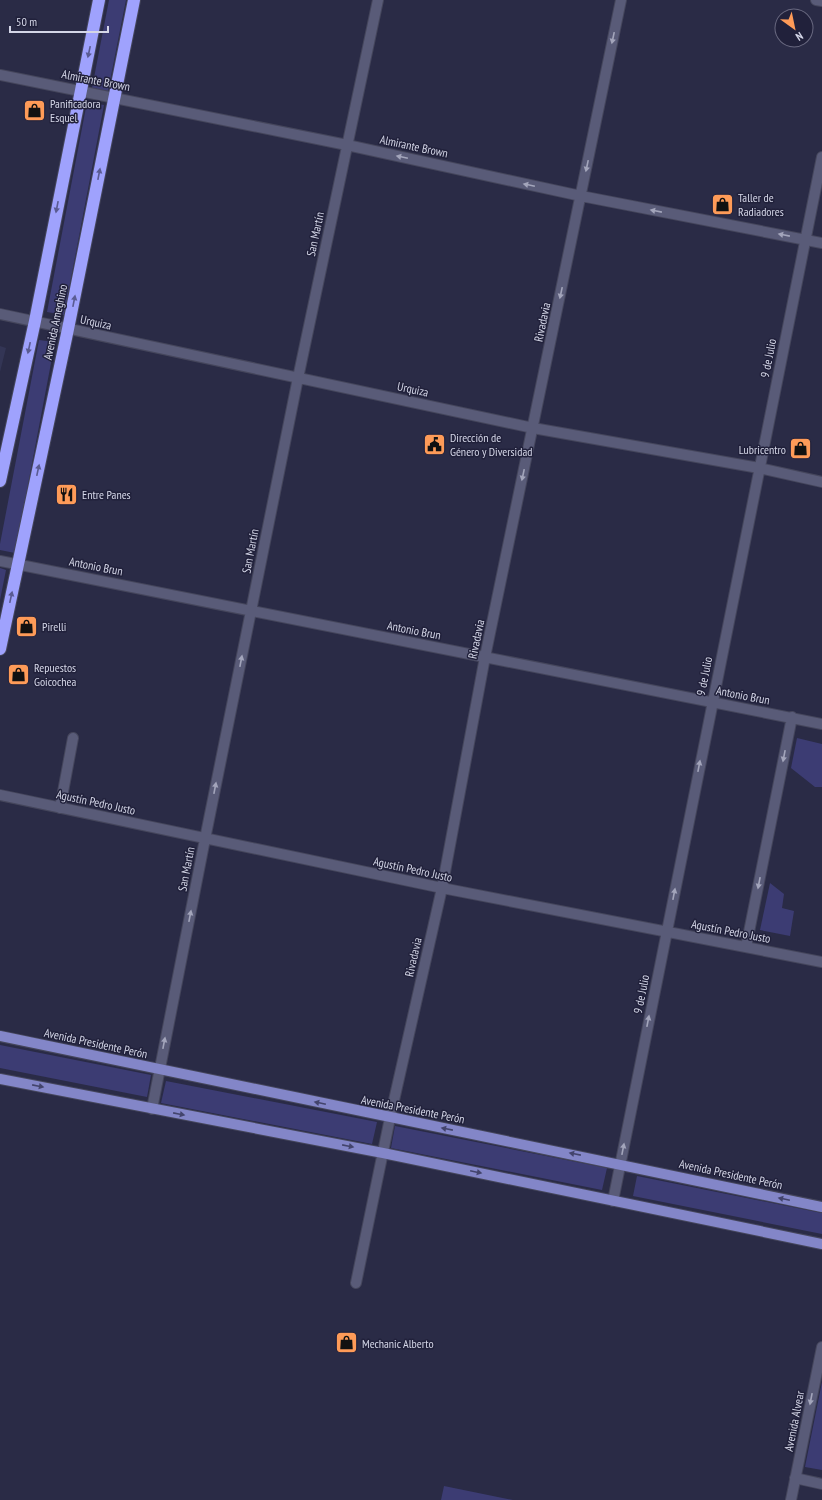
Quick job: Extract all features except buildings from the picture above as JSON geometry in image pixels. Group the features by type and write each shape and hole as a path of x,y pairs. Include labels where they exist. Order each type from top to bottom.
{"highway":[{"name":"Avenida Ameghino","path":"0,481 35,321 99,0"},
{"name":"Avenida Ameghino","path":"0,649 68,329 134,0"}],"main road":[{"name":"Avenida Presidente Perón","path":"0,1036 390,1118 620,1163 822,1207"},
{"path":"0,1079 383,1153 822,1244"}],"street":[{"name":"San Martín","path":"152,1109 298,378 378,0"},
{"name":"Rivadavia","path":"356,1283 390,1118 442,888 485,657 621,0"},
{"path":"816,0 822,1"},
{"name":"Almirante Brown","path":"0,74 347,145 581,196 822,243"},
{"name":"9 de Julio","path":"612,1201 822,157"},
{"name":"Urquiza","path":"0,314 533,428 759,468 822,482"},
{"name":"Antonio Brun","path":"0,561 822,724"},
{"path":"746,947 792,717"},
{"path":"60,808 73,738"},
{"name":"Agustín Pedro Justo","path":"0,795 442,888 822,962"},
{"name":"Avenida Alvear","path":"791,1500 822,1347"},
{"path":"795,1478 822,1484"}],"shaded area":[{"path":"109,0 126,0 108,91 92,88"},
{"path":"87,102 104,105 64,315 47,312"},
{"path":"39,340 55,342 15,553 0,550 0,544"},
{"path":"0,346 6,348 0,372"},
{"path":"0,568 6,570 0,600"},
{"path":"797,738 822,744 822,787 815,787 791,768"},
{"path":"770,883 784,894 782,908 794,911 790,936 760,930"},
{"path":"0,1045 151,1075 147,1097 0,1068"},
{"path":"166,1081 377,1122 372,1144 161,1103"},
{"path":"395,1126 607,1168 602,1190 391,1148"},
{"path":"637,1176 822,1213 822,1234 633,1196"},
{"path":"822,1382 822,1470 805,1467"},
{"path":"444,1486 513,1500 441,1500"}],"place":[{"name":"Panificadora Esquel","path":"34,110"},
{"name":"Taller de Radiadores","path":"723,204"},
{"name":"Dirección de Género y Diversidad","path":"435,444"},
{"name":"Lubricentro","path":"801,449"},
{"name":"Entre Panes","path":"67,494"},
{"name":"Pirelli","path":"27,626"},
{"name":"Repuestos Goicochea","path":"19,674"},
{"name":"Mechanic Alberto","path":"347,1343"}]}
